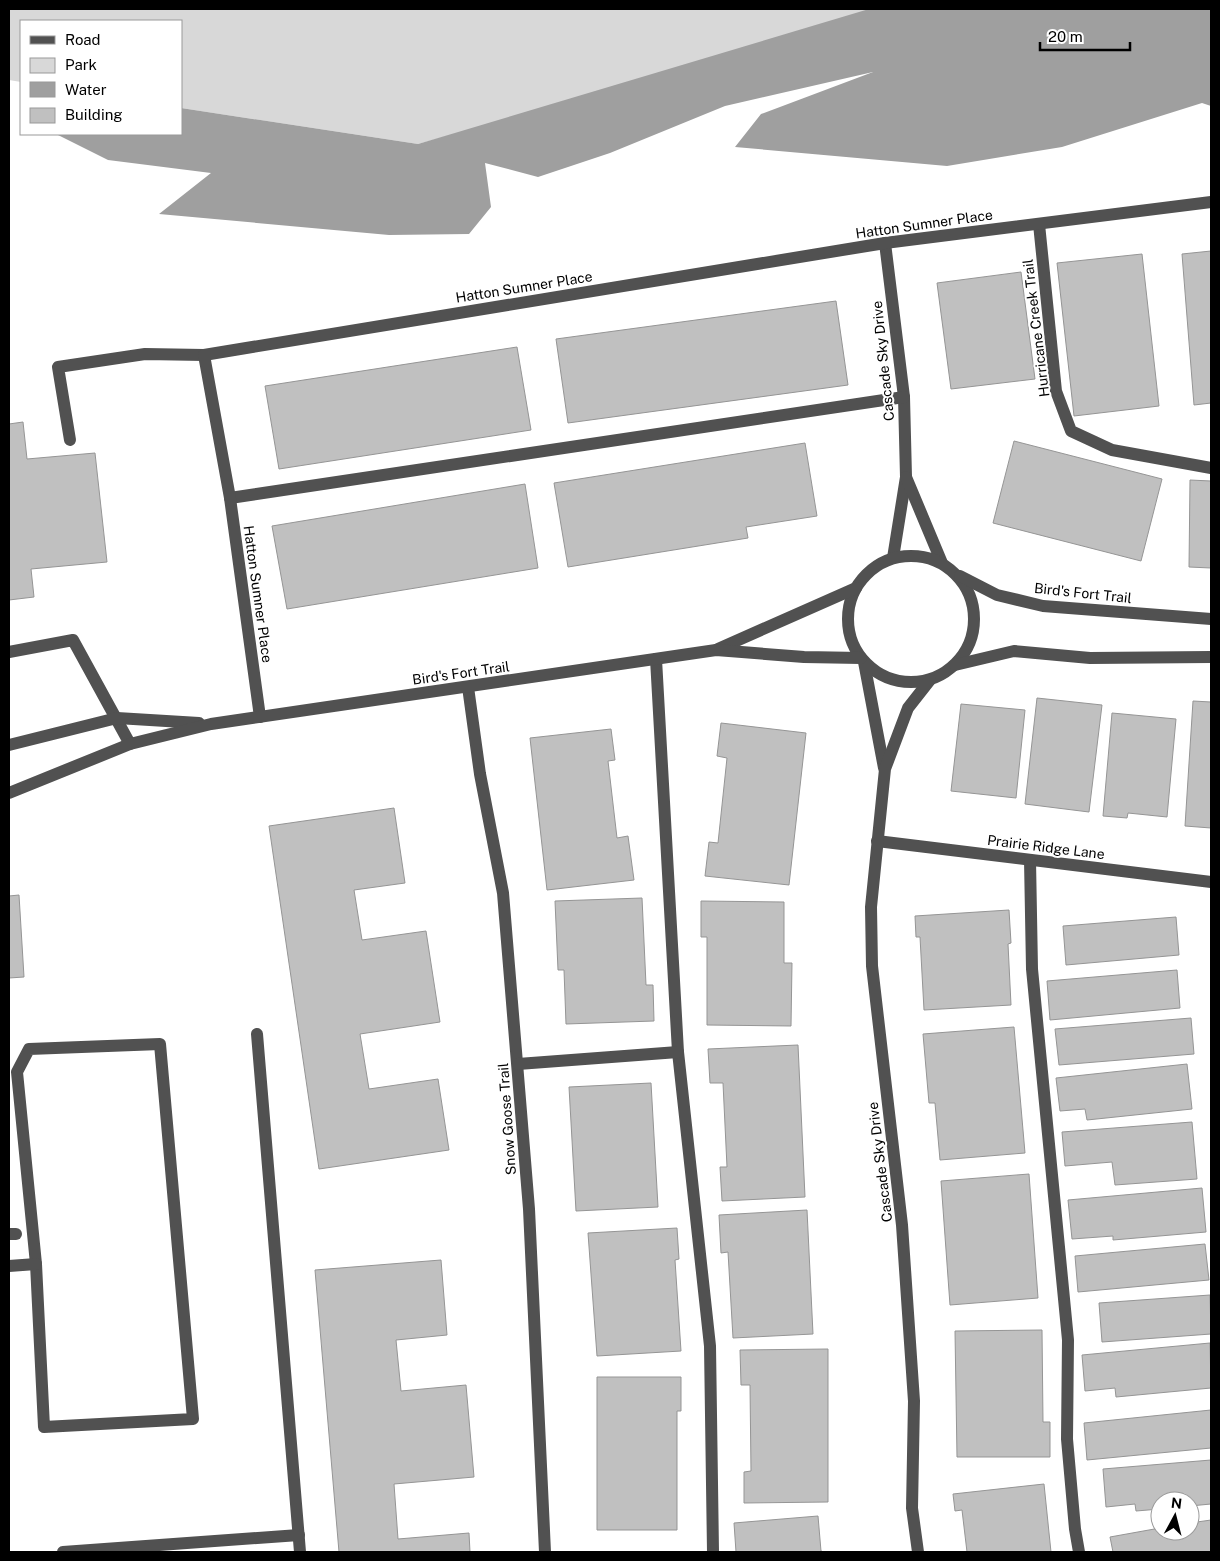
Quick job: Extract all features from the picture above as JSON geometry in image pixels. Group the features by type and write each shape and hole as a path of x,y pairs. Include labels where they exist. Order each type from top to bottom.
{"street":[{"name":"Hatton Sumner Place","path":"260,717 230,498 204,355 885,243 1211,202"},
{"name":"Hurricane Creek Trail","path":"1040,224 1056,391 1071,431 1112,450 1211,468"},
{"name":"Cascade Sky Drive","path":"885,243 904,397 906,477 893,558"},
{"path":"70,440 58,367 145,354 204,355"},
{"path":"230,498 904,397"},
{"name":"Cascade Sky Drive","path":"906,477 942,563"},
{"path":"955,665 967,650 974,631 975,611 969,592 957,575 942,563 926,557 910,555 893,558 872,570 856,588 849,606 848,624 852,642 863,660 878,673 895,680 912,682 930,680 955,665 1014,651 1090,658 1211,657"},
{"name":"Bird's Fort Trail","path":"957,575 997,595 1043,606 1211,619"},
{"name":"Bird's Fort Trail","path":"716,650 856,588"},
{"path":"9,652 73,640 130,744"},
{"name":"Bird's Fort Trail","path":"9,793 130,744 211,724 716,650 863,660"},
{"path":"656,659 678,1052 710,1346 713,1552"},
{"name":"Cascade Sky Drive","path":"863,660 885,770"},
{"name":"Cascade Sky Drive","path":"918,1552 912,1508 914,1401 902,1225 872,966 871,907 885,770 908,708 930,680"},
{"name":"Snow Goose Trail","path":"468,687 480,774 503,893 529,1209 545,1552"},
{"name":"Bird's Fort Trail","path":"9,745 117,718 211,724"},
{"name":"Prairie Ridge Lane","path":"877,841 1211,882"},
{"path":"1030,860 1032,969 1068,1340 1067,1439 1074,1529 1079,1552"},
{"path":"257,1034 300,1552"},
{"path":"160,1044 193,1420 44,1427 36,1264 17,1072 30,1049 160,1044"},
{"path":"518,1064 678,1052"},
{"path":"9,1266 36,1264"},
{"path":"63,1552 299,1535"}],"green space":[{"path":"9,9 875,9 656,79 418,144 182,108 182,20 20,20 20,82 9,80"}],"water":[{"path":"869,9 1211,9 1211,106 1202,103 1062,147 947,166 735,147 761,114 873,72 725,106 610,153 538,177 485,163 491,207 469,234 389,235 159,214 211,173 108,160 58,135 182,135 182,108 418,144"}],"building":[{"path":"1211,251 1211,403 1194,405 1182,254"},
{"path":"1142,254 1159,406 1074,416 1057,263"},
{"path":"1021,272 1035,379 951,389 937,283"},
{"path":"836,301 848,385 568,423 556,339"},
{"path":"517,347 531,430 279,469 265,386"},
{"path":"23,422 27,459 95,453 107,562 31,569 34,597 9,600 9,424"},
{"path":"1014,441 1162,479 1141,561 993,523"},
{"path":"805,443 817,516 746,527 748,538 568,567 554,483"},
{"path":"1190,480 1211,481 1211,568 1189,567"},
{"path":"525,484 538,568 287,609 272,526"},
{"path":"1037,698 1102,705 1089,812 1025,804"},
{"path":"1193,701 1211,702 1211,828 1185,826"},
{"path":"961,704 1025,710 1016,798 951,791"},
{"path":"1112,713 1176,719 1167,817 1128,813 1127,818 1103,816"},
{"path":"721,723 806,733 789,885 705,876 709,842 718,843 727,758 717,756"},
{"path":"611,729 615,760 608,761 617,838 628,836 634,880 547,890 530,738"},
{"path":"394,808 405,883 354,890 362,940 426,931 440,1022 360,1034 369,1089 438,1079 449,1150 319,1169 269,826"},
{"path":"19,895 24,977 9,978 9,896"},
{"path":"642,898 646,985 653,985 654,1021 566,1024 564,970 558,970 555,901"},
{"path":"701,901 784,902 784,963 792,963 791,1026 707,1025 707,937 701,937"},
{"path":"1009,910 1011,943 1008,944 1011,1005 924,1010 920,937 916,937 915,916"},
{"path":"1176,917 1179,955 1066,965 1063,926"},
{"path":"1177,970 1180,1008 1050,1020 1047,981"},
{"path":"1191,1018 1194,1054 1059,1065 1055,1029"},
{"path":"1014,1027 1025,1153 940,1160 935,1103 929,1103 923,1034"},
{"path":"798,1045 805,1197 722,1201 720,1167 727,1167 723,1083 710,1083 708,1049"},
{"path":"1187,1064 1192,1109 1087,1120 1085,1109 1060,1111 1056,1078"},
{"path":"651,1083 658,1207 576,1211 569,1087"},
{"path":"1192,1122 1197,1179 1115,1185 1112,1162 1065,1166 1062,1132"},
{"path":"1029,1174 1038,1298 950,1305 941,1181"},
{"path":"1202,1188 1206,1232 1113,1240 1113,1236 1072,1239 1068,1200"},
{"path":"807,1210 813,1334 733,1338 728,1252 721,1253 719,1215"},
{"path":"677,1228 679,1259 675,1260 681,1351 597,1356 588,1233"},
{"path":"1205,1244 1209,1280 1078,1292 1075,1256"},
{"path":"441,1260 447,1335 396,1340 401,1391 466,1385 474,1477 394,1484 398,1539 469,1533 470,1552 339,1552 315,1270"},
{"path":"1210,1295 1211,1334 1102,1342 1099,1303"},
{"path":"1042,1330 1043,1422 1050,1422 1050,1457 957,1457 955,1331"},
{"path":"1210,1343 1211,1388 1116,1397 1115,1388 1085,1391 1082,1355"},
{"path":"828,1349 828,1502 744,1503 744,1472 751,1471 750,1385 741,1385 740,1350"},
{"path":"597,1377 681,1377 681,1411 677,1411 677,1530 597,1530"},
{"path":"1211,1410 1211,1448 1087,1460 1084,1423"},
{"path":"1211,1460 1211,1504 1200,1505 1200,1491 1150,1491 1150,1510 1136,1511 1135,1504 1106,1507 1103,1469"},
{"path":"1044,1484 1051,1552 967,1552 962,1510 955,1511 953,1494"},
{"path":"818,1516 821,1551 824,1552 736,1552 734,1523"},
{"path":"1211,1520 1211,1552 1113,1552 1110,1537 1150,1530 1150,1541 1200,1541 1200,1522"}]}
